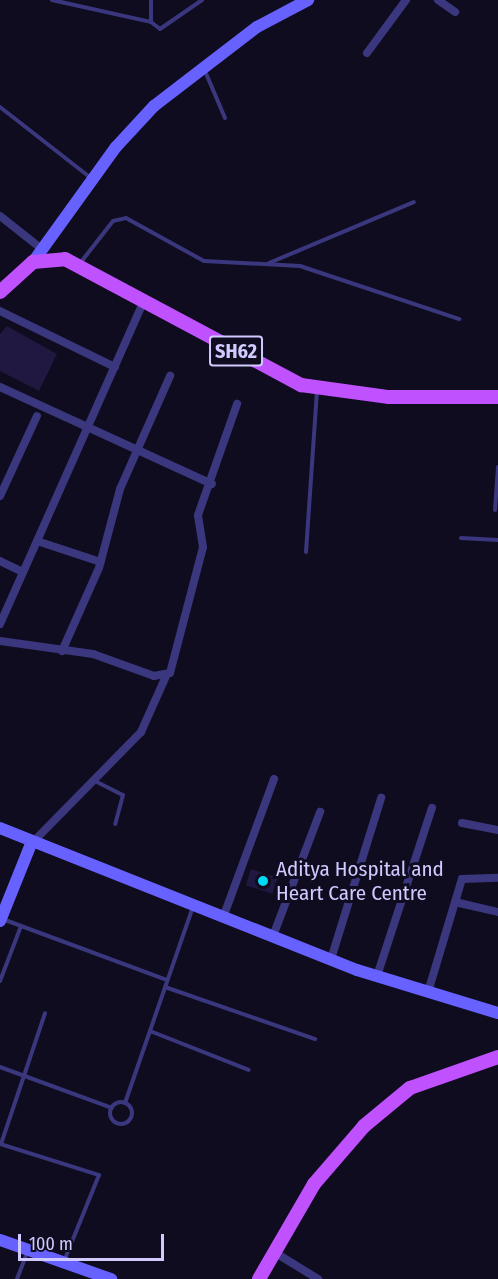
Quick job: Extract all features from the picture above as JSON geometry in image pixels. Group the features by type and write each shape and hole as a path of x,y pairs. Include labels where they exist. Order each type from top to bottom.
{"main road":[{"name":"SH62","path":"33,262 53,257 80,263 288,380 317,390 498,397"},
{"path":"0,292 33,262"},
{"path":"259,1279 314,1184 364,1126 410,1088 498,1057"}],"street":[{"path":"33,262 92,179 140,119 202,65 308,0"},
{"path":"367,53 406,0"},
{"path":"438,0 455,12"},
{"path":"0,216 42,249"},
{"path":"0,624 144,300"},
{"path":"0,311 115,367"},
{"path":"62,651 101,562 107,527 135,451 170,375"},
{"path":"0,387 135,451 212,484"},
{"path":"1,920 34,839 48,822 147,724 166,676 173,667 203,547 198,515 212,484 237,404"},
{"path":"0,496 37,416"},
{"path":"37,541 101,562"},
{"path":"0,561 23,572"},
{"path":"0,641 93,654 166,676"},
{"path":"224,915 274,779"},
{"path":"331,959 381,798"},
{"path":"378,976 432,808"},
{"path":"273,936 320,812"},
{"path":"462,823 498,830"},
{"path":"0,828 34,839 331,959 498,1013"},
{"path":"428,992 464,877 498,878"},
{"path":"455,902 498,912"},
{"path":"0,1240 111,1279"},
{"path":"274,1252 318,1279"}],"lane":[{"path":"52,0 168,26 202,0"},
{"path":"151,0 151,22"},
{"path":"202,65 225,118"},
{"path":"0,107 92,179"},
{"path":"266,264 414,202"},
{"path":"80,263 118,218 204,261 313,268 459,319"},
{"path":"306,552 317,390"},
{"path":"495,510 498,467"},
{"path":"461,538 498,540"},
{"path":"92,780 123,795 115,824"},
{"path":"0,1067 112,1108 125,1103 194,903"},
{"path":"1,920 167,980"},
{"path":"0,981 21,926"},
{"path":"165,987 315,1040"},
{"path":"45,1013 1,1144 99,1175 63,1262"},
{"path":"150,1031 249,1070"},
{"path":"112,1108 114,1122 127,1122 132,1110 125,1103"},
{"path":"17,1279 28,1249"}],"building":[{"path":"7,326 57,354 39,391 0,371 0,334"},
{"path":"251,869 278,878 272,894 246,885"}],"place":[{"name":"Aditya Hospital and Heart Care Centre","path":"263,881"}]}
